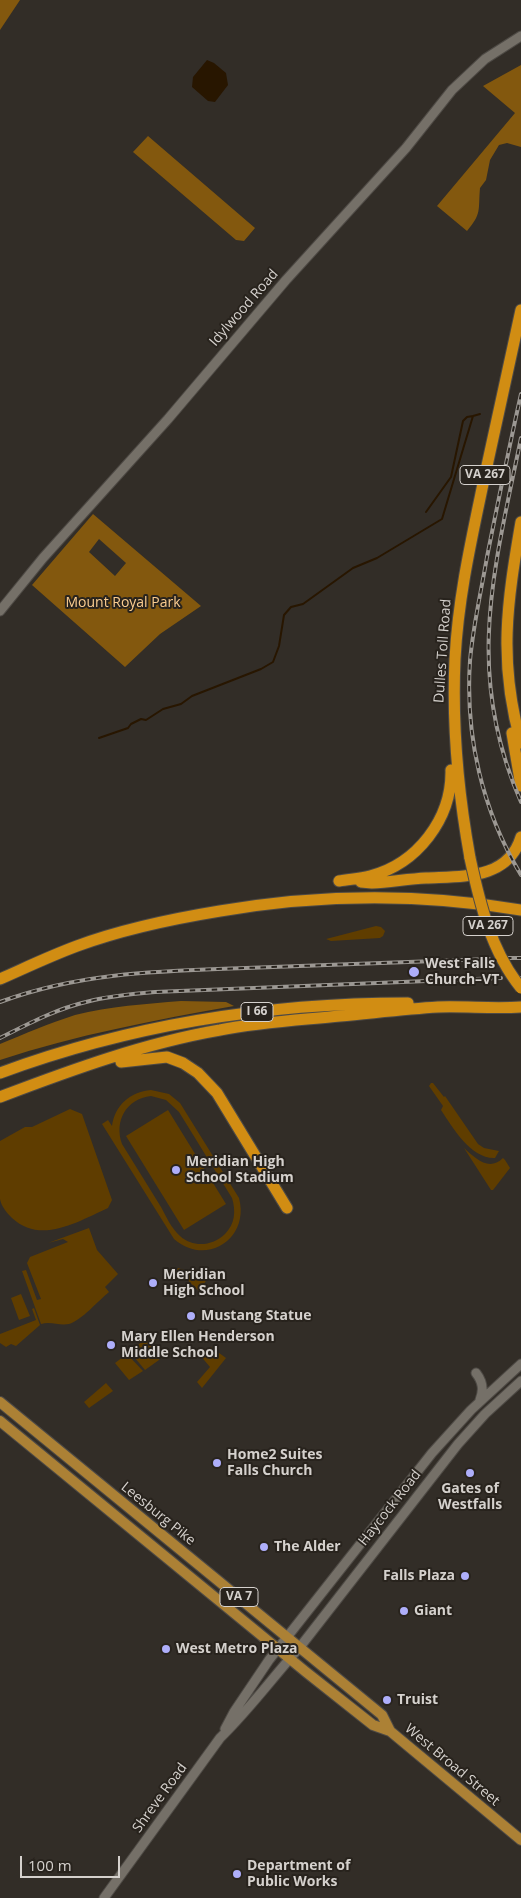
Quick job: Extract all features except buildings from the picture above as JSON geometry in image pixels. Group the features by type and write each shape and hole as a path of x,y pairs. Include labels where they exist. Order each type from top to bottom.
{"highway":[{"name":"Dulles Toll Road","path":"521,310 466,568 456,649 454,721 458,782 470,858 492,938 501,959 521,988"},
{"path":"521,522 506,622 507,705 521,786"},
{"path":"506,659 512,708 521,743"},
{"path":"454,721 450,750 449,797 445,809 432,833 414,853 392,867 371,876 339,881 372,883 477,875 496,868 507,860 521,837"},
{"path":"0,979 49,957 109,936 176,919 272,903 310,899 387,897 449,900 521,910"},
{"name":"I 66","path":"0,1073 67,1051 142,1032 208,1019 260,1012 325,1006 393,1003 469,1002 521,1006"},
{"path":"0,1097 72,1071 176,1039 231,1028 426,1008 498,1009 521,1006"},
{"path":"72,1071 128,1060 161,1057 178,1060 193,1069 217,1094 287,1208"}],"main road":[{"name":"Idylwood Road","path":"0,611 43,558 168,419 269,300 406,148 452,90 485,59 521,36"},
{"name":"Haycock Road","path":"288,1637 436,1448 480,1401 521,1364"},
{"path":"476,1373 480,1378 483,1389 480,1401"},
{"name":"Haycock Road","path":"289,1658 300,1647 458,1444 485,1414 521,1381"},
{"name":"Leesburg Pike","path":"0,1402 300,1647"},
{"name":"Leesburg Pike","path":"0,1421 289,1658"},
{"name":"Shreve Road","path":"104,1898 220,1738 234,1712 288,1637"},
{"name":"West Broad Street","path":"300,1647 382,1714 390,1731"},
{"name":"West Broad Street","path":"289,1658 373,1725 390,1731 521,1840"},
{"name":"Shreve Road","path":"220,1738 239,1720 289,1658"}],"shaded area":[{"path":"207,60 226,73 228,85 215,102 208,101 192,87 193,77"},
{"path":"376,926 381,927 385,931 380,938 331,941 326,939"},
{"path":"431,1083 445,1096 478,1144 484,1148 499,1151 495,1158 486,1157 478,1153 464,1141 441,1110 443,1106 429,1086"},
{"path":"151,1090 169,1094 180,1103 239,1198 241,1213 238,1226 232,1236 223,1244 212,1249 199,1250 186,1247 174,1239 102,1124 108,1120 112,1126 120,1106 130,1097 143,1091","holes":["151,1096 166,1100 179,1112 232,1198 234,1212 231,1226 220,1238 209,1243 197,1244 185,1240 177,1233 122,1144 120,1135 121,1119 129,1106 142,1098"]},
{"path":"70,1109 82,1114 112,1200 108,1208 60,1228 35,1230 23,1226 4,1209 0,1199 0,1141 25,1127 32,1127"},
{"path":"168,1110 226,1204 184,1230 126,1136"},
{"path":"464,1148 477,1159 487,1164 493,1164 503,1158 505,1160 510,1168 493,1190 491,1190"},
{"path":"89,1228 97,1250 118,1274 105,1287 109,1292 74,1322 69,1324 41,1324 22,1271 26,1270 37,1300 41,1299 27,1263 30,1257 68,1242 63,1239 48,1243"},
{"path":"178,1268 208,1278 199,1291 177,1270"},
{"path":"21,1294 30,1316 19,1320 11,1298"},
{"path":"34,1308 40,1325 16,1346 11,1344 6,1347 0,1343 0,1334 36,1320 32,1309"},
{"path":"146,1338 162,1355 159,1360 145,1370 130,1352"},
{"path":"211,1347 226,1358 202,1388 197,1382 210,1367 199,1354"},
{"path":"127,1354 143,1371 129,1380 115,1363"},
{"path":"106,1383 113,1391 89,1408 84,1402"}],"green space":[{"path":"0,0 20,0 0,30"},
{"path":"521,65 521,147 507,143 499,145 490,160 486,180 480,188 477,216 467,231 437,206 515,113 483,86"},
{"path":"148,136 255,228 244,241 236,240 133,152"},
{"name":"Mount Royal Park","path":"93,514 201,606 160,634 125,667 32,585","holes":["99,539 126,563 115,576 89,552"]},
{"path":"181,1001 226,1002 234,1006 87,1036 0,1060 0,1044 75,1015 115,1007"}],"waterway":[{"path":"99,738 128,728 131,724 141,719 146,720 163,709 181,704 192,696 261,669 273,662 279,646 284,615 291,607 303,604 353,568 377,558 442,519 473,416 480,414"},
{"path":"426,512 451,477 463,421 467,417 473,416"}],"railway":[{"path":"521,394 477,609 470,661 469,689 474,745 486,798 507,850 521,875"},
{"path":"521,438 494,577 489,665 493,709 504,754 521,802"},
{"path":"506,958 521,958"},
{"path":"0,1002 61,984 153,972 489,959"},
{"path":"0,1038 42,1017 75,1005 128,994 501,978"},
{"path":"516,978 521,978"}],"place":[{"name":"West Falls Church–VT","path":"414,972"},
{"name":"Meridian High School Stadium","path":"176,1170"},
{"name":"Meridian High School","path":"153,1283"},
{"name":"Mustang Statue","path":"191,1316"},
{"name":"Mary Ellen Henderson Middle School","path":"111,1345"},
{"name":"Home2 Suites Falls Church","path":"217,1463"},
{"name":"Gates of Westfalls","path":"470,1473"},
{"name":"The Alder","path":"264,1547"},
{"name":"Falls Plaza","path":"465,1576"},
{"name":"Giant","path":"404,1611"},
{"name":"West Metro Plaza","path":"166,1649"},
{"name":"Truist","path":"387,1700"},
{"name":"Department of Public Works","path":"237,1874"}]}
